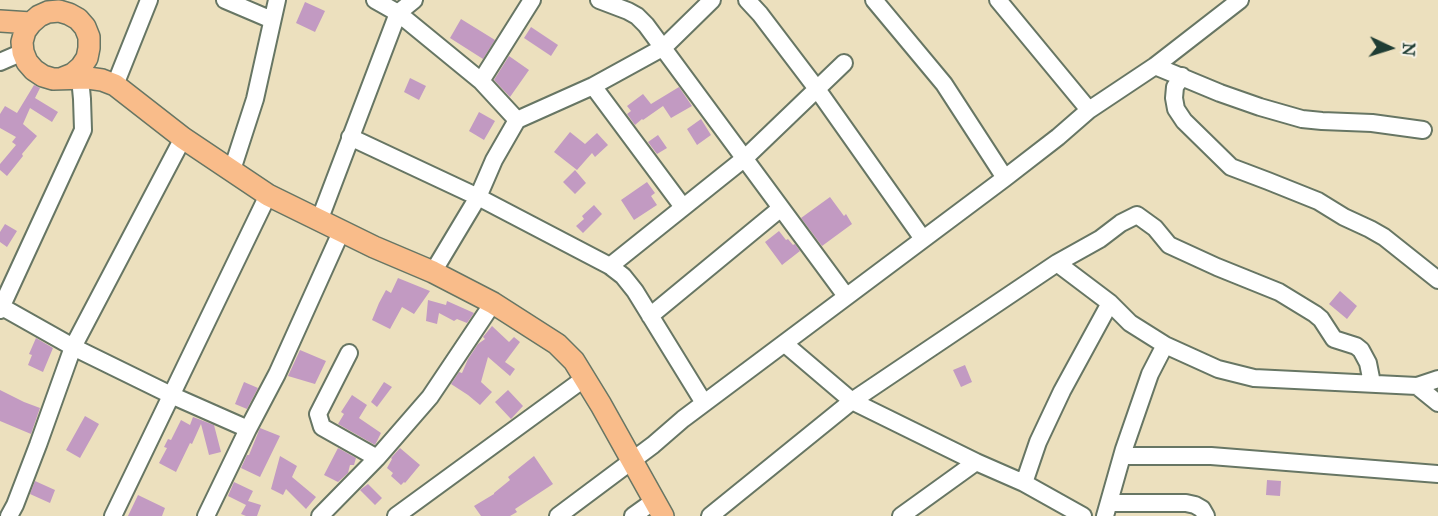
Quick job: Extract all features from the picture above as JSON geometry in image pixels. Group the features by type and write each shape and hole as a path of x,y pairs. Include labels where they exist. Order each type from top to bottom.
{"main road":[{"path":"115,85 85,27 78,19 69,14 61,5 39,16 25,39 27,62 43,76 53,79 102,80 115,85 183,138 268,195 494,303 557,344 574,361 585,378 658,508"},
{"path":"0,23 25,39"},
{"path":"72,78 87,58 89,37"}],"street":[{"path":"115,85 149,0"},
{"path":"225,0 272,20"},
{"path":"232,170 255,99 277,0"},
{"path":"375,0 398,13 481,81 517,120"},
{"path":"319,221 398,13 414,0"},
{"path":"481,81 532,0"},
{"path":"598,0 637,16 646,25 846,296"},
{"path":"433,272 478,196 494,160 517,120 593,86 664,47 712,0"},
{"path":"747,0 817,89 923,239"},
{"path":"874,0 944,84 1005,178"},
{"path":"998,0 1089,110"},
{"path":"558,516 704,403 1005,178 1089,110 1155,66 1240,0"},
{"path":"0,62 25,39"},
{"path":"610,266 745,158 844,63"},
{"path":"1155,66 1220,93 1302,118 1372,123 1423,130"},
{"path":"1182,76 1175,87 1176,109 1184,121 1231,167 1317,201 1370,229 1384,237 1438,280"},
{"path":"72,78 82,99 83,130 1,309 171,395 248,429"},
{"path":"593,86 683,207"},
{"path":"350,137 478,196 610,266 623,276 635,291 704,403"},
{"path":"9,516 38,445 73,347 183,138"},
{"path":"113,516 268,195"},
{"path":"650,316 781,208"},
{"path":"710,516 852,401 1057,264 1100,240 1121,223 1137,215 1155,228 1169,245 1280,292 1315,314 1334,339 1356,346 1361,350 1368,363 1372,383"},
{"path":"206,516 277,374 341,231"},
{"path":"1057,264 1110,303 1130,323 1165,345 1218,369 1254,378 1417,386 1438,379"},
{"path":"320,516 430,397 494,303"},
{"path":"1024,483 1038,442 1062,391 1110,303"},
{"path":"785,344 852,401 1024,483 1083,516"},
{"path":"1165,345 1150,374 1107,509 1186,503 1202,509 1206,516"},
{"path":"349,353 318,414 322,426 376,458"},
{"path":"396,516 585,378"},
{"path":"1417,386 1438,403"},
{"path":"1122,456 1211,456 1438,474"},
{"path":"901,516 976,462"},
{"path":"633,516 658,508"}],"building":[{"path":"305,2 325,11 315,32 296,23"},
{"path":"461,19 495,40 483,59 450,38"},
{"path":"531,27 558,45 551,56 524,38"},
{"path":"509,56 529,70 510,97 494,80"},
{"path":"410,78 426,86 419,100 404,92"},
{"path":"34,85 40,88 35,98 58,112 52,122 30,108 23,124 37,136 7,176 0,170 0,164 16,145 12,142 16,137 0,128 0,114 5,106 17,113"},
{"path":"679,87 692,106 671,118 663,106 635,125 627,114 631,111 627,106 643,94 651,104"},
{"path":"479,112 495,121 484,140 469,131"},
{"path":"701,119 711,135 697,145 687,129"},
{"path":"570,132 585,144 597,133 608,145 595,157 592,153 577,170 554,152"},
{"path":"658,135 667,148 657,154 648,142"},
{"path":"575,170 586,183 575,194 563,182"},
{"path":"647,182 655,193 651,196 657,205 634,220 621,200"},
{"path":"830,197 852,224 822,246 801,218"},
{"path":"594,205 602,214 583,233 576,226 584,219 582,216"},
{"path":"5,224 17,231 7,247 0,242 0,232"},
{"path":"779,231 800,251 782,265 765,242"},
{"path":"398,278 430,291 414,314 402,307 390,329 372,320 386,290 391,293"},
{"path":"1340,291 1357,306 1347,319 1329,304"},
{"path":"428,300 446,305 447,301 474,313 467,323 457,319 454,321 439,313 437,324 426,321"},
{"path":"492,326 509,342 514,337 520,342 505,362 515,369 510,376 488,357 481,382 492,392 480,405 451,384 459,372 462,373 468,359 478,344 485,339 483,337"},
{"path":"36,338 53,348 43,372 28,365 32,355 29,354"},
{"path":"300,350 326,361 315,384 288,376"},
{"path":"965,365 972,382 961,387 953,370"},
{"path":"244,382 258,388 247,409 235,404"},
{"path":"384,382 392,387 377,407 371,402"},
{"path":"0,390 40,408 31,434 0,421"},
{"path":"508,390 523,406 511,419 495,402"},
{"path":"352,395 367,405 359,418 381,433 375,445 338,424 344,414 341,412"},
{"path":"85,416 99,424 80,458 66,450"},
{"path":"193,417 214,425 221,452 209,455 201,424 176,472 159,463 167,448 164,447 168,439 171,440 181,420 190,425"},
{"path":"260,428 280,436 260,477 241,468"},
{"path":"338,448 356,458 354,465 350,465 348,473 338,482 324,475"},
{"path":"400,448 420,465 401,485 391,476 393,473 387,468 391,458"},
{"path":"280,456 297,466 292,477 316,497 306,509 286,489 283,495 271,489"},
{"path":"534,456 553,484 515,509 517,512 510,516 481,516 474,506 494,494 510,480 508,477"},
{"path":"1267,480 1281,481 1280,496 1266,495"},
{"path":"35,481 55,490 50,503 30,494"},
{"path":"234,482 253,491 248,501 261,505 257,516 241,514 246,505 228,496"},
{"path":"368,484 382,498 375,505 360,490"},
{"path":"138,495 165,508 162,516 128,516"}]}
